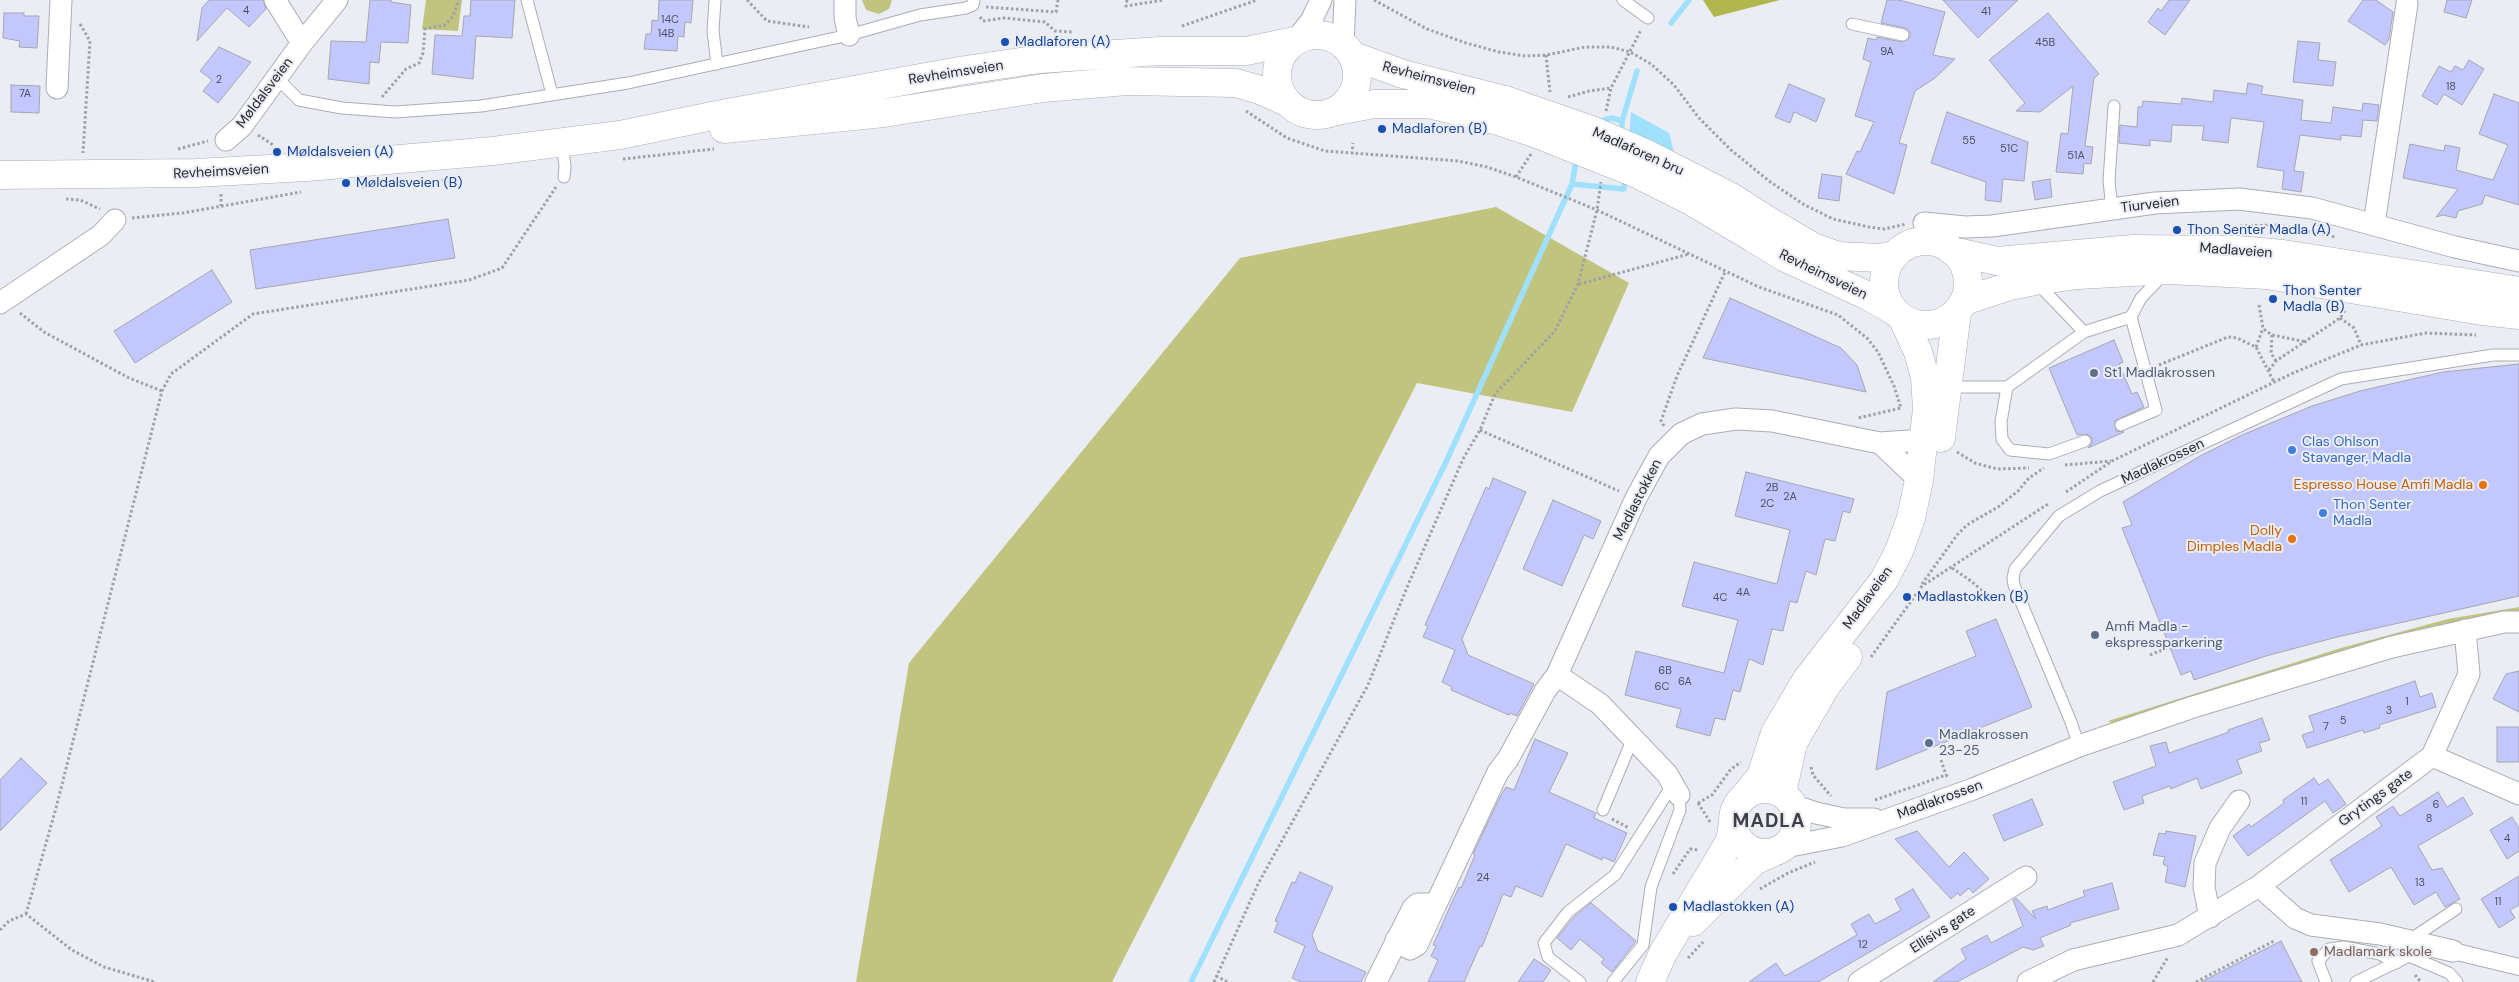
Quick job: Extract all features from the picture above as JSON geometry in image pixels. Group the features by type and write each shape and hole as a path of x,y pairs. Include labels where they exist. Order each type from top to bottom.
{"main road":[{"path":"1309,35 1323,35 1348,50 1358,70 1356,85 1345,104 1332,112 1323,114 1305,113 1289,103 1282,94 1277,70 1280,59 1295,41 1309,35"},
{"name":"Revheimsveien","path":"617,148 727,113 959,71 1080,55 1160,51 1246,51 1295,41"},
{"name":"Revheimsveien","path":"1348,50 1403,74 1502,111"},
{"name":"Revheimsveien","path":"0,175 195,174 307,168 562,143 617,148 884,113 1043,88 1127,81 1236,84 1260,90 1289,103"},
{"name":"Revheimsveien","path":"1332,112 1374,104 1428,104 1502,111"},
{"name":"Madlaforen bru","path":"1502,111 1538,134 1758,228"},
{"name":"Revheimsveien","path":"1758,228 1838,256 1880,258 1895,255"},
{"name":"Revheimsveien","path":"1758,228 1784,257 1861,292 1899,315"},
{"path":"1929,241 1941,244 1952,251 1960,259 1968,280 1960,306 1937,324 1920,324 1899,315 1886,295 1884,277 1888,265 1895,255 1910,245 1929,241"},
{"name":"Madlaveien","path":"1952,251 1997,261 2133,249 2237,250 2283,254 2519,291"},
{"name":"Madlaveien","path":"1788,799 1793,743 1806,717 1826,686 1895,595 1911,569 1922,543 1937,470 1960,306 2010,286 2035,281 2078,275 2169,270 2267,274 2482,311 2519,315"},
{"name":"Madlaveien","path":"1744,797 1761,776 1775,733 1806,679 1884,580 1899,551 1912,518 1919,480 1927,409 1926,377 1918,352 1899,315"},
{"path":"1650,982 1674,958 1754,861 1778,850 1792,839 1797,828 1798,817 1788,799 1760,788 1744,797 1724,826"},
{"path":"1724,826 1744,845 1761,853 1778,850"},
{"path":"1674,958 1730,841 1724,826"}],"street":[{"name":"Møldalsveien","path":"275,0 302,43"},
{"name":"Møldalsveien","path":"226,140 242,126 278,79 302,43 337,0"},
{"path":"844,0 845,18 849,35"},
{"path":"1295,41 1310,21 1321,0"},
{"path":"1345,0 1348,50"},
{"path":"57,88 61,1"},
{"path":"2374,224 2406,4"},
{"name":"Tiurveien","path":"1924,223 1965,227 1992,226 2155,202 2239,199 2284,203 2374,224 2455,247 2519,261"},
{"path":"2,302 101,235 115,220"},
{"name":"Madlastokken","path":"1376,982 1412,908 1418,904 1436,904 1498,772 1508,759 1545,691 1557,675 1636,498 1659,456 1681,434 1702,424 1736,419 1772,421 1880,444 1923,440"},
{"path":"1880,444 1919,480"},
{"name":"Madlakrossen","path":"1778,850 1842,836 1973,789 2079,746 2193,707 2392,646 2504,622 2519,622"},
{"name":"Grytings gate","path":"2028,982 2072,960 2178,935 2259,886 2432,756 2469,674 2465,630"},
{"path":"1557,675 1600,704 1684,794"},
{"path":"2432,756 2519,794"},
{"name":"Madlakrossen","path":"1788,799 1816,814 1844,819 1884,820"},
{"path":"2210,917 2204,887 2205,863 2220,828 2239,802"},
{"name":"Ellisivs gate","path":"1859,982 2026,877"},
{"path":"2259,886 2280,907 2295,918 2311,925 2414,947 2453,951 2519,967"}],"lane":[{"path":"528,0 552,94"},
{"path":"715,0 713,31 717,64"},
{"path":"1624,0 1648,18"},
{"path":"278,79 299,100 371,111 394,112 481,106 628,83 849,35 902,19 966,8 973,3"},
{"path":"1852,24 1903,35"},
{"path":"2112,209 2109,181 2114,106"},
{"path":"562,143 565,166 564,177"},
{"path":"2121,425 2156,410 2131,317 2141,298 2169,270"},
{"path":"2035,281 2084,332"},
{"path":"1948,387 2008,387 2084,332 2131,317"},
{"name":"Madlakrossen","path":"2079,746 2071,722 2014,585 2016,569 2059,516 2100,491 2341,379 2493,355 2519,356"},
{"path":"2008,387 2001,422 2002,439 2010,450 2049,454 2085,441"},
{"path":"1605,814 1633,738"},
{"path":"1580,982 1548,958 1544,943 1568,912 1615,875 1643,835 1684,794"},
{"path":"1613,982 1643,945 1651,887 1680,810 1684,794"},
{"path":"2356,982 2396,963 2456,909"},
{"path":"2326,982 2318,961 2329,949 2344,947 2380,954 2396,963"},
{"path":"2414,947 2449,973 2457,982"}],"path":[{"path":"371,111 406,69 419,63 423,53 425,29 445,24 453,16 459,0"},
{"path":"747,0 767,21 812,27"},
{"path":"973,3 999,10 1056,12 1058,0"},
{"path":"1127,0 1126,6 1164,0"},
{"path":"1175,27 1193,23 1257,0"},
{"path":"1374,0 1427,29 1499,52 1525,56 1546,55 1585,47 1611,47 1630,52 1651,64 1674,85 1699,118 1731,150 1769,181 1803,204 1833,219 1869,227 1884,229 1924,223"},
{"path":"61,1 77,19 90,41 83,153"},
{"path":"973,3 983,21 1004,18 1045,22 1055,31 1076,32"},
{"path":"1606,105 1611,88 1648,18"},
{"path":"1560,100 1589,91 1611,88"},
{"path":"1239,109 1259,118 1287,138 1307,146 1352,154 1468,163 1497,170 1597,210 1725,272 1782,296 1819,307 1852,325 1868,338 1878,352 1892,379 1901,408"},
{"path":"1352,154 1354,143"},
{"path":"617,148 722,148"},
{"path":"26,914 56,808 162,391 171,374 253,314 469,280 502,268 564,177"},
{"path":"354,187 419,184 468,178"},
{"path":"1214,982 1258,884 1368,685 1405,592 1463,459 1480,430 1495,394 1555,331 1578,284 1597,210 1601,179"},
{"path":"221,188 221,206"},
{"path":"64,199 90,204 115,220 183,214 303,191"},
{"path":"2235,226 2280,225 2284,203"},
{"path":"1578,284 1690,254"},
{"path":"1673,442 1662,421 1677,376 1725,272"},
{"path":"2,302 44,332 129,378 162,391"},
{"path":"2256,347 2262,328 2259,305"},
{"path":"2269,370 2276,361 2307,342 2340,318 2346,308"},
{"path":"2340,318 2354,328 2361,345"},
{"path":"2262,328 2272,336 2307,342"},
{"path":"2063,494 2112,461 2274,382 2361,345 2426,333 2482,335"},
{"path":"2272,336 2271,353 2276,361"},
{"path":"2145,371 2228,337 2244,340 2256,347 2274,382"},
{"path":"1480,430 1636,498"},
{"path":"1867,664 1957,535 1967,525 1998,507 2018,491 2029,478 2047,466 2049,454"},
{"path":"1922,586 1952,568 1976,549 2055,500"},
{"path":"1952,568 1971,581 1994,602"},
{"path":"2150,655 2170,647"},
{"path":"1684,794 1703,798 1712,794 1731,769 1749,759"},
{"path":"1941,760 1946,775 1955,783"},
{"path":"1811,762 1813,775 1823,789 1839,800"},
{"path":"1867,801 1946,775"},
{"path":"1684,794 1724,826"},
{"path":"1605,814 1624,825"},
{"path":"1756,891 1788,873 1822,860"},
{"path":"0,930 9,921 26,914"},
{"path":"26,914 72,950 104,967 155,982"},
{"path":"1674,958 1705,940"},
{"path":"2196,982 2274,941"},
{"path":"2409,972 2413,973 2421,982"},
{"path":"1216,976 1228,982"}],"green space":[{"path":"426,0 462,0 458,31 422,29"},
{"path":"862,0 892,0 889,9 879,14 866,10"},
{"path":"1703,0 1780,0 1714,17"},
{"path":"1496,207 1629,283 1572,412 1417,383 1112,982 856,982 909,663 1240,258"},
{"path":"2519,607 2519,618 2113,724 2108,721 2341,648 2448,619"}],"water":[{"path":"1631,112 1669,133 1678,167 1627,171"}],"building":[{"path":"209,0 263,0 266,9 249,27 227,8 197,41 202,8"},
{"path":"370,0 391,0 391,2 411,5 408,43 381,42 379,63 370,62 369,84 328,79 331,41 366,42"},
{"path":"471,0 515,0 512,38 476,36 473,79 432,74 435,35 462,36 464,16 470,16"},
{"path":"659,0 693,0 691,23 685,22 684,37 678,36 677,51 644,49 646,34 651,34 652,20 658,21"},
{"path":"1887,0 1899,0 1945,12 1933,55 1955,59 1935,78 1915,91 1899,143 1907,145 1894,194 1846,174 1857,151 1860,152 1874,122 1855,116 1871,62 1863,59 1868,38 1876,40 1877,37 1902,42 1910,37 1910,32 1905,28 1881,23"},
{"path":"1943,0 2018,0 1978,38"},
{"path":"2169,0 2190,0 2165,35 2148,22 2158,8 2161,11"},
{"path":"2363,0 2376,0 2393,12 2389,39 2385,45 2348,21"},
{"path":"2447,0 2472,0 2466,18 2444,12"},
{"path":"4,13 24,13 24,16 39,16 37,48 19,47 20,41 3,38"},
{"path":"2048,13 2099,74 2094,78 2085,146 2093,147 2091,164 2084,163 2083,174 2056,172 2061,133 2068,134 2073,86 2040,112 2016,111 2025,103 1989,60"},
{"path":"2298,41 2320,43 2318,60 2336,62 2333,86 2293,82"},
{"path":"219,47 251,62 218,103 203,91 212,80 200,71"},
{"path":"2469,60 2484,69 2462,105 2444,94 2437,105 2422,96 2439,66 2451,72 2455,66 2463,70"},
{"path":"2248,83 2263,86 2261,94 2303,100 2301,120 2331,123 2333,107 2362,111 2363,103 2379,105 2377,121 2363,120 2361,137 2341,135 2341,140 2300,135 2294,171 2304,172 2301,192 2282,189 2284,171 2257,167 2264,122 2231,118 2228,143 2202,140 2204,126 2172,125 2171,142 2150,140 2150,146 2119,143 2120,125 2137,127 2138,107 2142,107 2143,101 2181,104 2182,98 2213,102 2214,90 2246,94"},
{"path":"1789,84 1825,99 1816,122 1794,112 1790,123 1775,117"},
{"path":"11,85 40,86 39,113 11,112"},
{"path":"2494,94 2519,103 2519,205 2485,195 2482,204 2458,211 2456,218 2443,215 2436,217 2458,189 2403,178 2410,144 2444,151 2445,145 2460,148 2456,170 2493,180 2508,145 2479,134"},
{"path":"1947,112 2028,142 2024,181 2003,179 2001,202 1985,200 1986,182 1931,163"},
{"path":"1822,174 1842,177 1839,201 1818,198"},
{"path":"2050,179 2052,197 2035,200 2032,182"},
{"path":"448,219 455,258 256,289 250,250"},
{"path":"212,270 232,302 135,363 114,331"},
{"path":"1730,298 1841,348 1857,365 1866,392 1703,358"},
{"path":"2114,340 2123,362 2119,364 2132,394 2137,392 2144,407 2115,421 2116,431 2124,432 2088,448 2092,443 2092,438 2087,434 2077,435 2049,368"},
{"name":"Thon Senter Madla","path":"2519,364 2519,596 2337,637 2266,656 2194,680 2191,671 2181,675 2122,528 2132,525 2123,502 2200,456 2242,435 2312,406 2360,391 2443,372"},
{"path":"1746,472 1854,499 1850,513 1843,511 1835,541 1825,539 1816,575 1806,571 1797,603 1790,601 1783,631 1772,629 1763,665 1749,659 1740,692 1733,690 1725,720 1715,718 1710,736 1676,727 1681,709 1625,695 1636,651 1724,673 1738,620 1682,606 1694,562 1777,584 1790,530 1735,516"},
{"path":"1493,478 1526,492 1462,639 1468,655 1534,684 1517,716 1510,713 1509,715 1451,690 1452,687 1442,682 1455,650 1423,637 1428,626 1425,625 1486,487 1489,489"},
{"path":"1553,500 1601,521 1593,539 1584,535 1562,586 1523,569"},
{"path":"1996,619 2032,707 1876,770 1887,692 1976,656 1966,631"},
{"path":"2519,671 2519,712 2493,699 2506,674"},
{"path":"2415,681 2420,697 2432,693 2436,707 2379,725 2380,728 2364,733 2363,730 2307,748 2302,735 2314,731 2309,716"},
{"path":"2262,718 2270,740 2259,743 2262,751 2237,760 2242,773 2201,789 2197,778 2171,789 2170,786 2142,796 2144,803 2124,810 2113,782 2156,766 2150,746 2166,742 2169,753"},
{"path":"2497,727 2519,727 2519,762 2497,762"},
{"path":"1535,739 1568,753 1549,792 1596,813 1594,818 1627,833 1614,862 1603,857 1602,860 1566,844 1542,897 1516,886 1511,897 1503,894 1482,947 1480,946 1464,982 1428,982 1438,960 1431,956 1436,946 1433,945 1459,887 1461,888 1475,855 1473,854 1506,787 1514,790"},
{"path":"21,758 47,783 0,831 0,780"},
{"path":"2314,778 2319,785 2328,779 2346,804 2333,813 2325,801 2248,856 2233,836 2249,824 2251,827 2284,803 2283,800"},
{"path":"2438,792 2447,807 2463,797 2473,814 2418,846 2432,870 2442,868 2460,899 2445,907 2436,892 2414,905 2391,867 2349,892 2330,860 2382,826 2376,817 2393,806 2400,816"},
{"path":"2032,799 2043,825 2004,841 1993,815"},
{"path":"2512,817 2519,828 2519,851 2507,859 2490,830"},
{"path":"1917,831 1949,867 1964,852 1989,879 1973,893 1969,888 1960,896 1958,893 1951,899 1895,839"},
{"path":"2166,831 2196,836 2185,887 2165,882 2168,867 2163,864 2165,857 2153,855 2159,833 2166,834"},
{"path":"1300,872 1333,887 1312,935 1318,951 1366,972 1361,982 1301,982 1292,978 1305,946 1274,932 1278,922 1275,921 1292,882 1295,883"},
{"path":"2519,876 2519,905 2510,910 2515,918 2499,928 2481,899"},
{"path":"2112,883 2119,909 2070,923 2071,925 2040,938 2044,946 2033,950 2023,947 1957,982 1933,982 1966,959 1961,949 1987,935 1991,943 2023,926 2013,900 2016,898 2036,919 2032,911 2047,906 2048,910 2085,896 2083,891"},
{"path":"1913,889 1930,917 1818,982 1749,982 1776,963 1785,976 1857,935 1851,924 1869,914 1875,924 1901,910 1895,899"},
{"path":"1591,903 1636,941 1612,972 1601,963 1604,959 1580,939 1571,950 1557,938 1575,916"},
{"path":"2281,941 2302,982 2201,982"},
{"path":"1534,959 1551,970 1543,982 1518,982"}],"waterway":[{"path":"1671,23 1689,0"},
{"path":"1622,134 1622,121 1637,71"},
{"path":"1598,122 1612,118 1622,121"},
{"path":"1191,982 1446,462 1572,184 1577,156"},
{"path":"1572,184 1624,189 1624,176"}],"place":[{"name":"Madlaforen (A)","path":"1005,42"},
{"name":"Madlaforen (B)","path":"1382,129"},
{"name":"Møldalsveien (A)","path":"277,152"},
{"name":"Møldalsveien (B)","path":"346,183"},
{"name":"Thon Senter Madla (A)","path":"2177,230"},
{"name":"Thon Senter Madla (B)","path":"2273,299"},
{"name":"St1 Madlakrossen","path":"2094,373"},
{"name":"Clas Ohlson Stavanger, Madla","path":"2292,450"},
{"name":"Espresso House Amfi Madla","path":"2483,485"},
{"name":"Thon Senter Madla","path":"2323,513"},
{"name":"Dolly Dimples Madla","path":"2292,539"},
{"name":"Madlastokken (B)","path":"1907,597"},
{"name":"Amfi Madla - ekspressparkering","path":"2095,635"},
{"name":"Madlakrossen 23-25","path":"1929,743"},
{"name":"Madlastokken (A)","path":"1673,907"},
{"name":"Madlamark skole","path":"2314,952"}],"district":[{"name":"MADLA","path":"1769,822"}]}
